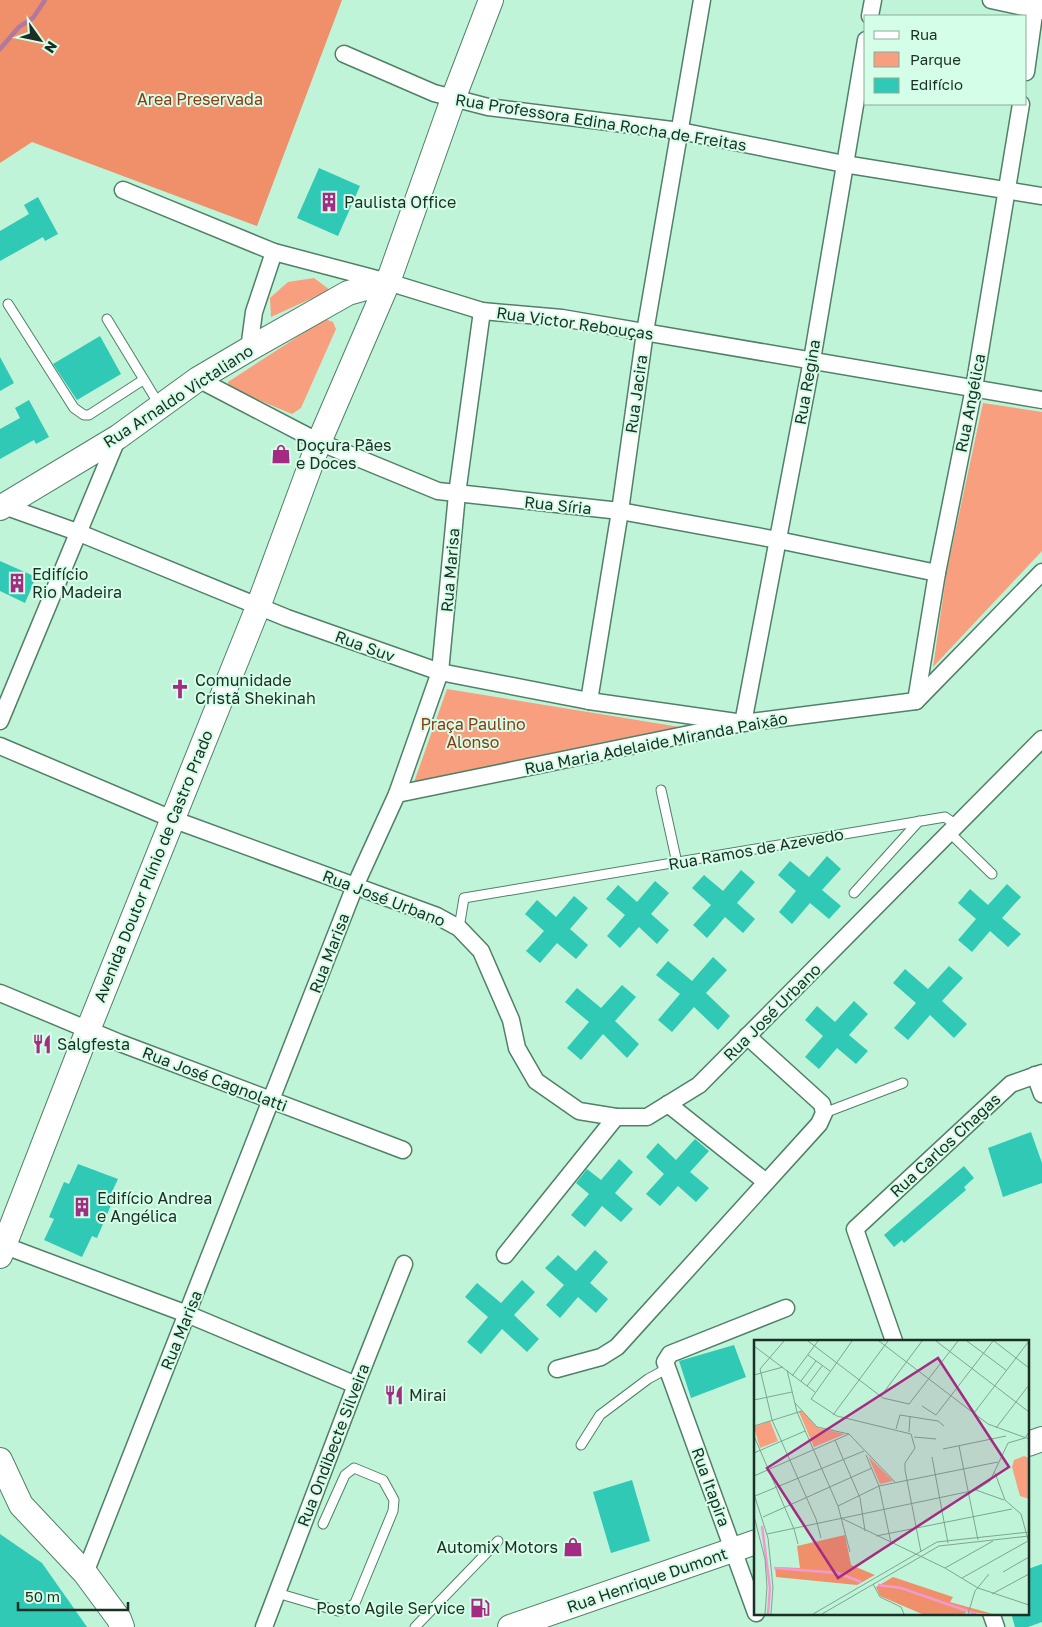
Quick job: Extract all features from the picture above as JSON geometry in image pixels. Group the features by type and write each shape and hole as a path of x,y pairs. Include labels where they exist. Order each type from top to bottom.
{"street":[{"name":"Avenida Doutor Plínio de Castro Prado","path":"1,1249 258,607 319,442 388,282 453,99 491,0"},
{"name":"Rua Jacira","path":"588,701 620,511 645,332 702,0"},
{"path":"870,15 872,0"},
{"path":"991,0 1038,7 1027,67"},
{"name":"Rua Regina","path":"743,723 812,360 864,51"},
{"name":"Rua Professora Edina Rocha de Freitas","path":"344,54 453,99 488,107 680,131 844,164 1042,196"},
{"name":"Rua Angélica","path":"916,701 937,573 974,388 1021,105"},
{"name":"Rua Victor Rebouças","path":"123,190 274,252 388,282 482,311 562,318 1042,400"},
{"path":"249,349 254,312 274,252"},
{"name":"Rua Arnaldo Victaliano","path":"2,507 118,437 198,379 249,349 348,293 388,282"},
{"name":"Rua Marisa","path":"85,1573 355,886 397,794 440,672 457,494 482,311"},
{"name":"Rua Síria","path":"198,379 319,442 438,491 620,511 778,540 937,573"},
{"path":"0,721 118,437"},
{"name":"Rua Suv","path":"2,507 77,532 258,607 440,672 588,701 743,723"},
{"path":"916,701 1042,572"},
{"name":"Rua Maria Adelaide Miranda Paixão","path":"397,794 743,723 916,701"},
{"path":"953,828 1042,739"},
{"name":"Rua José Urbano","path":"0,746 172,819 437,916 459,928 481,951 511,1020 517,1048 536,1081 579,1111 616,1116 647,1116 699,1086 953,828"},
{"name":"Rua José Cagnolatti","path":"0,993 88,1030 403,1150"},
{"path":"557,1369 601,1357 617,1347 819,1124 824,1114 822,1104 747,1036"},
{"path":"1038,1074 1042,1094"},
{"name":"Rua Carlos Chagas","path":"894,1340 855,1229 1011,1084 1038,1074"},
{"path":"668,1104 766,1182"},
{"path":"505,1255 616,1116"},
{"path":"1,1249 187,1314 356,1385"},
{"name":"Rua Ondibecte Silveira","path":"264,1627 404,1264"},
{"path":"667,1365 670,1354 786,1308"},
{"name":"Rua Itapira","path":"667,1365 745,1546 754,1601"},
{"path":"1030,1443 1042,1439"},
{"path":"0,1460 10,1502 85,1573 119,1619 122,1627"},
{"name":"Rua Henrique Dumont","path":"510,1627 745,1546"},
{"name":"Rua Itapira","path":"756,1614 761,1627"},
{"path":"991,1614 996,1627"}],"lane":[{"path":"8,304 74,408 80,413 89,415 144,380"},
{"path":"107,319 160,406"},
{"path":"661,790 677,863"},
{"name":"Rua Ramos de Azevedo","path":"459,928 464,898 945,817 953,828"},
{"path":"854,892 919,821"},
{"path":"953,828 992,874"},
{"path":"824,1114 903,1083"},
{"path":"582,1445 600,1415 667,1365"},
{"path":"277,1593 338,1611 347,1609 355,1603 393,1511 394,1500 383,1480 354,1468 345,1475 323,1524"},
{"path":"415,1627 498,1541"}],"green space":[{"name":"Area Preservada","path":"0,0 342,0 257,226 32,142 0,163"},
{"path":"314,278 330,290 271,317 270,298 288,282"},
{"path":"325,319 333,322 336,329 301,408 292,414 228,387 228,382"},
{"path":"983,403 1042,412 1042,551 933,667 947,570"},
{"name":"Praça Paulino Alonso","path":"447,689 692,729 413,785"}],"building":[{"name":"Paulista Office","path":"319,168 360,186 338,236 297,218"},
{"path":"38,197 58,234 45,241 43,237 0,261 0,231 29,214 24,205"},
{"path":"100,336 121,374 77,400 53,364"},
{"path":"0,357 14,383 0,391"},
{"path":"29,400 49,437 36,444 34,440 0,459 0,429 20,418 15,408"},
{"name":"Edifício Rio Madeira","path":"0,561 36,577 25,603 0,591"},
{"path":"827,856 841,869 822,890 841,906 829,919 810,903 792,924 779,912 796,891 778,875 790,861 809,877"},
{"path":"741,870 755,882 737,903 755,919 743,933 725,917 707,938 693,925 711,905 692,888 704,875 723,891"},
{"path":"655,881 669,893 651,914 669,930 657,944 639,927 620,948 607,936 625,915 606,899 618,885 637,902"},
{"path":"1007,884 1021,897 1002,918 1021,934 1008,947 990,931 972,952 958,940 976,919 958,903 970,889 988,905"},
{"path":"574,896 588,908 570,929 588,945 576,959 557,943 540,963 526,951 544,931 525,914 537,900 556,917"},
{"path":"713,957 727,970 706,993 730,1016 718,1030 694,1007 672,1032 658,1020 680,994 656,975 668,961 692,981"},
{"path":"949,966 963,978 942,1001 967,1024 954,1038 930,1015 908,1040 894,1028 916,1003 893,983 905,969 928,989"},
{"path":"622,985 636,997 615,1021 639,1044 627,1058 603,1034 581,1060 567,1048 589,1022 565,1002 577,988 601,1008"},
{"path":"854,1001 868,1014 849,1035 868,1051 856,1064 837,1048 819,1069 805,1057 823,1036 805,1020 817,1006 835,1022"},
{"path":"1031,1132 1042,1163 1042,1183 1003,1197 988,1148"},
{"path":"695,1139 709,1151 690,1172 709,1188 696,1202 678,1186 660,1206 646,1194 664,1174 646,1157 658,1143 676,1160"},
{"path":"619,1159 633,1172 615,1193 633,1209 621,1222 602,1206 585,1227 571,1215 589,1194 576,1183 587,1169 601,1180"},
{"name":"Edifício Andrea e Angélica","path":"78,1164 118,1179 110,1196 114,1198 97,1238 92,1236 82,1257 44,1240 54,1219 49,1217 64,1182 69,1184"},
{"path":"964,1166 974,1178 964,1187 966,1190 904,1243 902,1240 894,1247 884,1235"},
{"path":"595,1250 608,1262 590,1283 608,1299 596,1313 578,1297 560,1318 546,1305 564,1285 545,1268 558,1255 576,1271"},
{"path":"522,1280 535,1292 514,1315 539,1339 527,1352 502,1329 481,1354 467,1342 488,1317 465,1297 477,1283 501,1303"},
{"path":"734,1345 746,1377 691,1398 679,1361"},
{"path":"632,1480 650,1541 611,1553 593,1492"},
{"path":"0,1534 42,1563 87,1627 0,1627"},
{"path":"1042,1564 1042,1622 1028,1627 1015,1627 1011,1614 1030,1614 1030,1568"}],"waterway":[{"path":"0,49 19,27 33,18 45,0"}],"place":[{"name":"Paulista Office","path":"329,202"},
{"name":"Doçura Pães e Doces","path":"281,454"},
{"name":"Edifício Rio Madeira","path":"17,583"},
{"name":"Comunidade Cristã Shekinah","path":"180,689"},
{"name":"Salgfesta","path":"42,1044"},
{"name":"Edifício Andrea e Angélica","path":"82,1207"},
{"name":"Mirai","path":"394,1395"},
{"name":"Automix Motors","path":"573,1547"},
{"name":"Posto Agile Service","path":"480,1608"}]}
